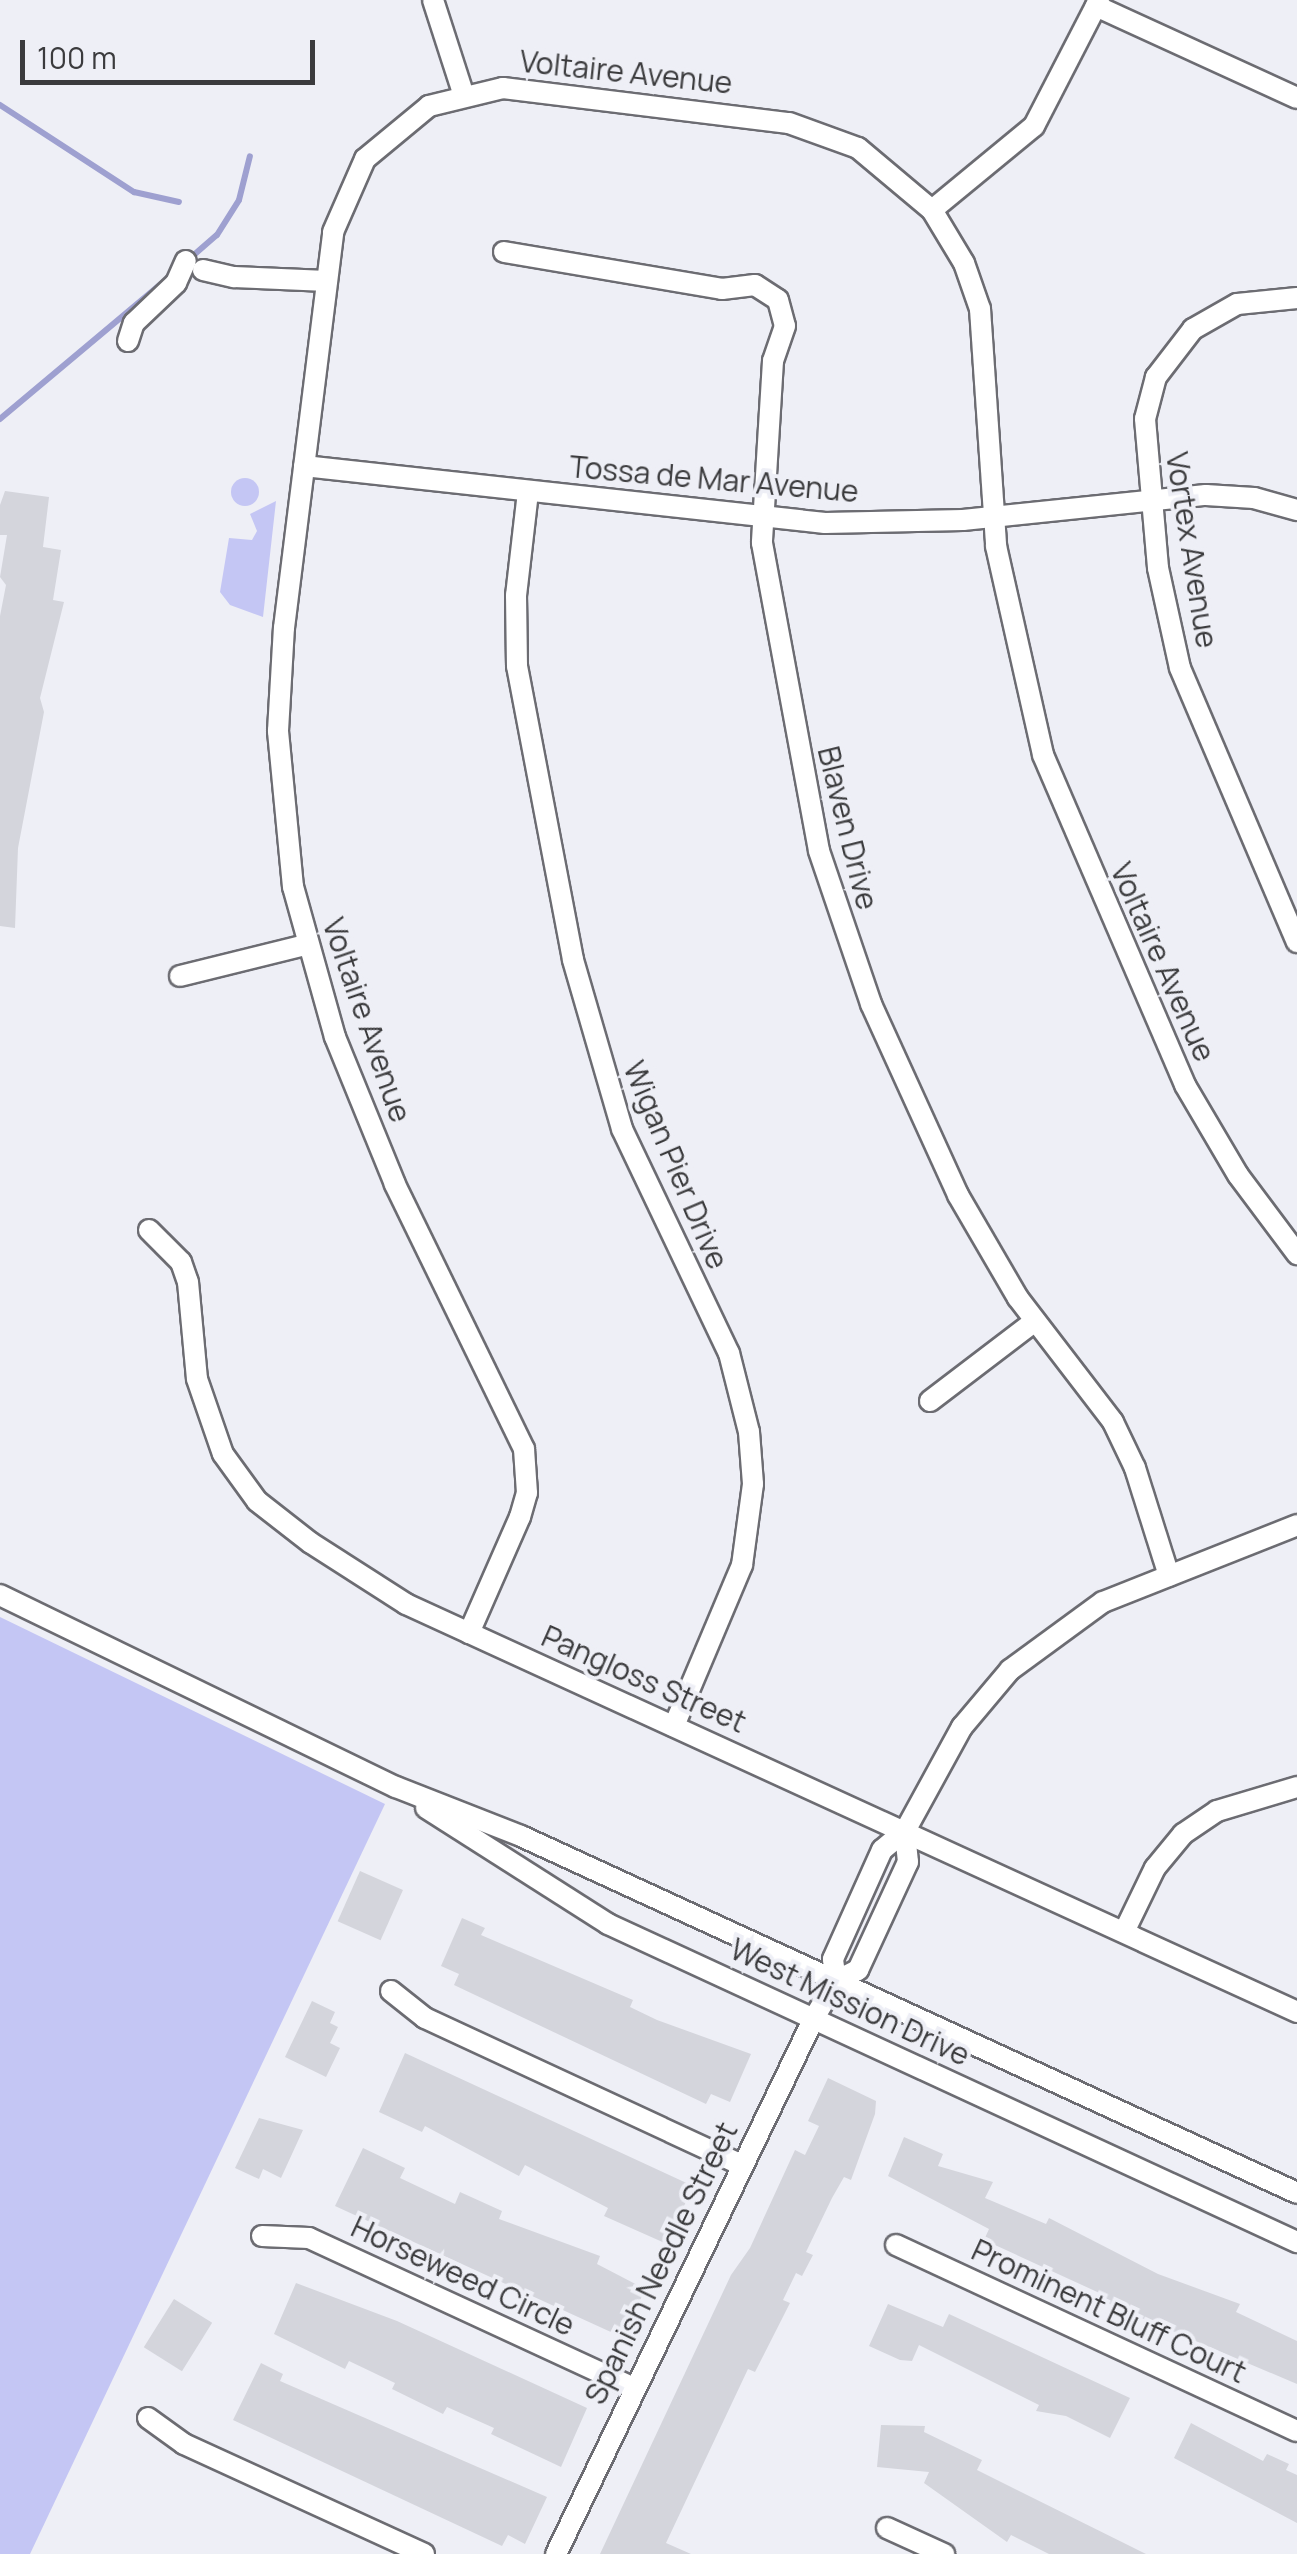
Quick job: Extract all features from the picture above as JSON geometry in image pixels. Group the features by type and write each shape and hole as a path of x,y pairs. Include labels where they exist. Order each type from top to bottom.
{"street":[{"path":"434,0 463,93"},
{"path":"932,210 1034,126 1098,3 1297,98"},
{"name":"Voltaire Avenue","path":"468,1632 520,1518 524,1449 388,1168 306,945 285,831 278,731 304,466 333,232 366,159 400,124 463,93 522,88 790,123 858,148 932,210 964,263 980,308 992,518 1020,675 1067,818 1185,1085 1238,1175 1297,1254"},
{"name":"Blaven Drive","path":"504,252 722,289 755,285 778,300 785,326 773,361 762,519 780,667 819,851 854,960 958,1195 1035,1320 1124,1443 1168,1576"},
{"path":"128,341 134,323 195,265 234,278 326,281"},
{"name":"Vortex Avenue","path":"1297,298 1263,298 1213,315 1166,360 1144,419 1151,501 1180,668 1297,942"},
{"name":"Tossa de Mar Avenue","path":"304,466 762,519 992,518 1231,495 1297,510"},
{"name":"Wigan Pier Drive","path":"528,492 516,595 517,666 581,995 636,1163 729,1353 749,1432 753,1484 742,1564 674,1726"},
{"path":"180,976 306,945"},
{"name":"Pangloss Street","path":"149,1230 181,1262 204,1412 236,1476 311,1544 406,1604 1297,2012"},
{"path":"930,1401 1035,1320"},
{"path":"820,2009 836,1981 834,1959 882,1850 905,1831 962,1727 1010,1670 1104,1602 1297,1525"},
{"name":"West Mission Drive","path":"0,1595 396,1787 521,1836 1297,2193"},
{"name":"West Mission Drive","path":"396,1787 510,1866 608,1924 820,2009 1297,2242"},
{"path":"1124,1932 1155,1868 1183,1834 1217,1811 1297,1787"},
{"path":"391,1991 425,2018 740,2164"},
{"name":"Spanish Needle Street","path":"556,2554 740,2164 820,2009"},
{"name":"Horseweed Circle","path":"262,2236 309,2238 634,2388"},
{"name":"Prominent Bluff Court","path":"896,2246 1297,2431"},
{"path":"148,2418 184,2444 424,2554"},
{"path":"887,2528 944,2554"}],"shaded area":[{"path":"245,478 255,482 259,492 255,502 245,506 235,502 231,492 235,482"},
{"path":"276,501 263,617 230,605 220,592 229,538 252,540 257,531 250,514"},
{"path":"0,1617 385,1804 30,2554 0,2554"}],"building":[{"path":"5,491 49,497 43,547 61,550 53,600 64,602 40,698 44,712 18,848 15,928 0,926 0,616 6,585 0,577 7,535 0,535 0,505"},
{"path":"360,1871 403,1890 381,1940 338,1921"},
{"path":"462,1918 485,1928 481,1935 633,2000 630,2007 657,2020 751,2054 730,2102 711,2094 706,2104 454,1985 459,1974 441,1966"},
{"path":"312,2001 335,2012 330,2023 338,2027 330,2043 340,2048 326,2077 285,2057"},
{"path":"405,2053 693,2186 667,2244 604,2216 608,2208 525,2165 519,2176 425,2126 422,2132 379,2112"},
{"path":"828,2078 876,2101 875,2114 851,2180 844,2177 832,2198 806,2252 813,2255 802,2276 796,2273 783,2300 790,2303 755,2372 748,2369 666,2543 691,2554 600,2554 731,2275 750,2248 795,2150 805,2155 819,2126 808,2121"},
{"path":"259,2118 303,2130 281,2178 263,2169 259,2179 235,2168"},
{"path":"904,2137 943,2154 938,2166 993,2182 985,2198 1046,2224 1049,2218 1158,2274 1240,2304 1236,2312 1297,2341 1297,2384 1118,2308 1104,2301 1106,2296 984,2240 989,2229 888,2176"},
{"path":"363,2148 405,2168 400,2178 455,2204 460,2192 502,2211 499,2219 600,2256 597,2264 645,2289 624,2338 335,2206"},
{"path":"296,2283 397,2321 587,2408 561,2467 491,2434 494,2428 447,2407 443,2414 392,2389 395,2383 349,2361 345,2369 274,2334"},
{"path":"174,2299 212,2323 182,2371 144,2347"},
{"path":"888,2304 943,2327 949,2314 1130,2398 1110,2438 1066,2416 1036,2411 1039,2405 919,2345 912,2361 900,2360 869,2346"},
{"path":"261,2363 283,2374 280,2381 547,2497 525,2544 508,2535 502,2546 233,2420"},
{"path":"1191,2423 1263,2461 1267,2454 1289,2464 1286,2470 1297,2475 1297,2523 1174,2458"},
{"path":"881,2425 925,2426 924,2432 982,2460 977,2470 1146,2554 1049,2554 1011,2535 1007,2542 924,2483 929,2472 877,2467"}],"waterway":[{"path":"0,105 134,192 179,202"},
{"path":"188,260 217,235 239,200 250,156"},
{"path":"0,419 163,282"}]}
